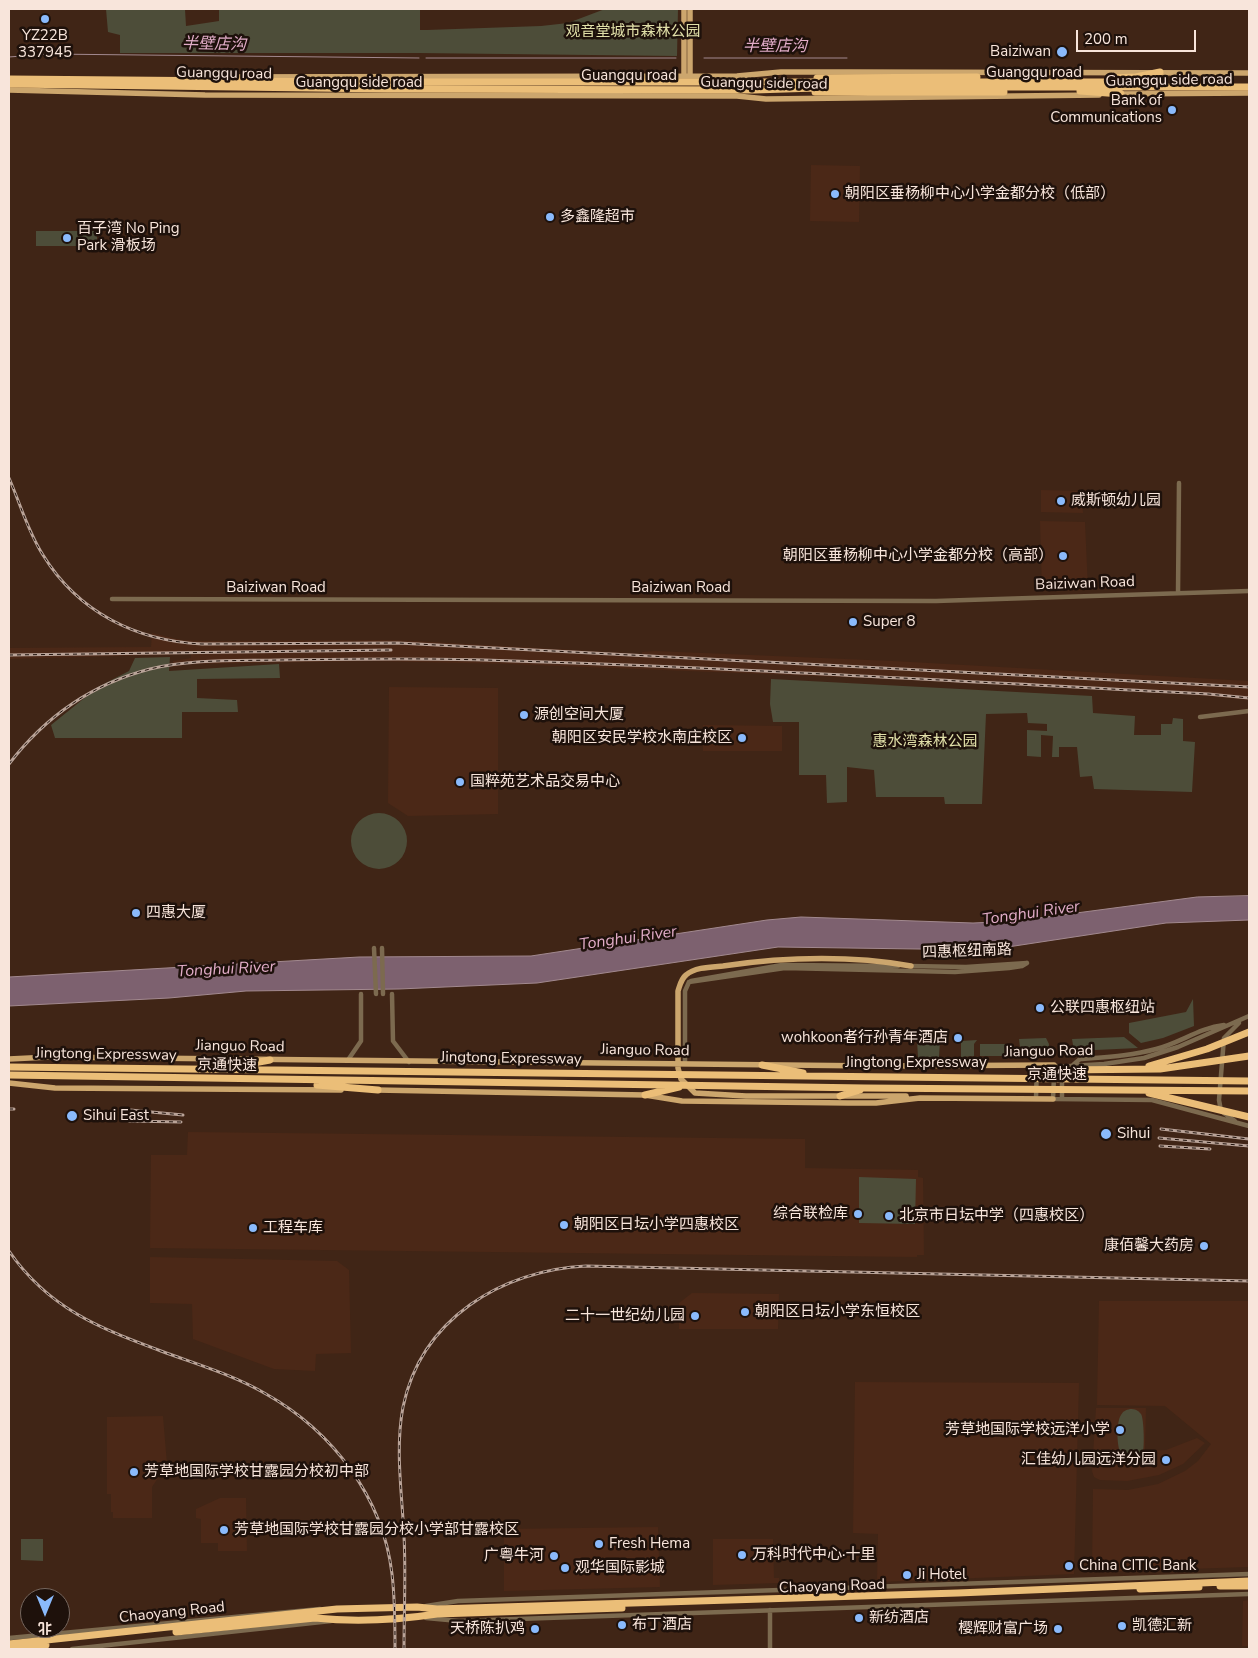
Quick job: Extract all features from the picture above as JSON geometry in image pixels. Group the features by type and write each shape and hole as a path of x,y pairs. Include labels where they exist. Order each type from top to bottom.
{"highway":[{"path":"792,82 826,77 1136,77 1160,72"},
{"name":"Guangqu road","path":"9,78 1249,83"},
{"name":"Guangqu road","path":"9,84 388,89 800,90 848,87 1249,87"},
{"path":"800,90 826,94 1083,91 1121,94"},
{"path":"1126,1070 1175,1060 1238,1038 1249,1031"},
{"path":"1014,1077 1060,1070 1160,1069 1249,1056"},
{"path":"222,1070 270,1060"},
{"path":"762,1065 823,1076"},
{"name":"Jingtong Expressway","path":"9,1067 1014,1077"},
{"name":"京通快速","path":"9,1076 264,1080"},
{"name":"京通快速","path":"1014,1077 1249,1081"},
{"path":"264,1080 378,1090"},
{"name":"Jingtong Expressway","path":"264,1080 691,1084 865,1088"},
{"path":"645,1095 691,1084"},
{"path":"840,1096 865,1088"},
{"name":"京通快速","path":"865,1088 1249,1091"},
{"path":"1134,1089 1249,1117"},
{"name":"Chaoyang Road","path":"9,1644 259,1621 315,1618 336,1620 416,1617 436,1614 527,1609 1249,1581"},
{"name":"Chaoyang Road","path":"9,1648 259,1621 337,1609 416,1607 436,1609 527,1609 1249,1586"}],"main road":[{"path":"684,9 687,76"},
{"path":"687,76 690,9"},
{"name":"Guangqu side road","path":"9,78 78,76 687,76 866,72 1249,73"},
{"name":"Guangqu side road","path":"9,90 205,96 737,96 766,98 1249,93"},
{"path":"911,966 868,960 792,958 692,971 680,983 678,991 678,1068 681,1079 695,1093 746,1096 1053,1099"},
{"name":"Jianguo Road","path":"9,1059 50,1057 762,1065 1054,1065"},
{"path":"9,1083 55,1088 378,1090 645,1095 682,1101 876,1103 920,1098"}],"street":[{"path":"78,76 78,91"},
{"path":"123,77 123,93"},
{"path":"1178,593 1179,483"},
{"name":"Baiziwan Road","path":"112,599 936,601 1249,591"},
{"path":"1200,717 1249,711"},
{"path":"374,948 376,994"},
{"path":"382,948 383,994"},
{"name":"四惠枢纽南路","path":"1028,963 1009,968 955,972 785,968 689,982 752,968 782,965 966,967 1028,963"},
{"path":"685,1064 685,991 689,982"},
{"path":"348,1060 361,1041 362,994"},
{"path":"392,994 393,1041 409,1062"},
{"path":"1073,1065 1080,1059 1135,1054 1156,1049 1203,1029 1228,1025 1249,1016"},
{"path":"1242,1020 1224,1038 1218,1100 1221,1111 1243,1125"},
{"name":"Jianguo Road","path":"1054,1065 1130,1062 1178,1048 1228,1025"},
{"path":"1036,1098 1037,1065"},
{"path":"1054,1065 1053,1099 1152,1100 1249,1126"},
{"path":"1062,1065 1062,1099"},
{"name":"Chaoyang Road","path":"527,1609 1249,1574"},
{"name":"Chaoyang Road","path":"527,1609 770,1610 1249,1594"},
{"path":"770,1610 770,1649"},
{"name":"Chaoyang Road","path":"9,1638 259,1621"},
{"name":"Chaoyang Road","path":"72,1649 259,1621"}],"shaded area":[{"name":"朝阳区垂杨柳中心小学金都分校（低部）","path":"811,165 860,166 859,222 810,221"},
{"name":"威斯顿幼儿园","path":"1041,490 1081,491 1083,513 1041,512"},
{"name":"朝阳区垂杨柳中心小学金都分校（高部）","path":"1040,521 1085,522 1088,590 1042,591"},
{"path":"152,633 181,640 396,640 642,654 642,652 655,651 893,661 1249,681 1249,700 1189,694 892,679 509,664 372,661 189,664 173,667 173,661 191,658 191,654 9,659 9,648 151,647"},
{"path":"389,687 498,688 498,814 408,816 388,803"},
{"name":"朝阳区安民学校水南庄校区","path":"703,725 782,726 782,751 703,751"},
{"path":"188,1132 805,1139 805,1168 918,1170 918,1177 923,1178 924,1255 917,1255 917,1257 150,1248 151,1155 187,1155"},
{"path":"150,1257 337,1261 349,1270 351,1353 316,1354 315,1371 274,1369 193,1339 192,1304 150,1303"},
{"name":"朝阳区日坛小学东恒校区","path":"692,1293 779,1294 778,1329 679,1329 679,1303"},
{"path":"1099,1301 1249,1301 1249,1567 1092,1572 1093,1489 1128,1490 1158,1484 1185,1471 1198,1461 1211,1444 1165,1406 1097,1405"},
{"path":"855,1382 1079,1383 1074,1574 877,1582 878,1534 853,1533"},
{"name":"芳草地国际学校远洋小学","path":"1096,1408 1146,1408 1145,1451 1166,1450 1197,1438 1205,1443 1183,1464 1159,1475 1127,1481 1100,1480 1094,1477 1092,1471"},
{"name":"芳草地国际学校甘露园分校初中部","path":"163,1416 167,1464 152,1487 152,1518 113,1518 111,1494 107,1494 107,1417"},
{"name":"芳草地国际学校甘露园分校小学部甘露校区","path":"220,1498 246,1498 247,1551 218,1551 218,1543 201,1543 201,1519 196,1518 196,1509"},
{"path":"658,1527 660,1587 504,1591 504,1529"},
{"name":"万科时代中心·十里","path":"713,1539 773,1539 774,1578 779,1578 779,1583 713,1585"},
{"path":"1249,1600 1249,1646 1242,1646 1243,1601"}],"green space":[{"name":"观音堂城市森林公园","path":"106,9 185,9 186,26 219,21 219,9 420,9 420,30 427,30 541,26 568,23 605,9 678,9 677,56 418,53 120,53 120,35 108,32"},
{"name":"百子湾 No Ping Park 滑板场","path":"36,231 97,231 97,246 36,246"},
{"path":"170,657 169,671 279,664 280,678 197,679 197,698 237,700 238,712 182,712 182,738 55,738 51,725 98,687 129,671 135,658"},
{"name":"惠水湾森林公园","path":"771,679 1092,696 1093,713 1135,716 1134,735 1161,735 1161,724 1172,724 1173,718 1183,719 1183,741 1195,742 1192,792 1094,789 1092,776 1080,777 1077,747 1059,747 1059,757 1052,757 1053,736 1041,735 1041,757 1027,756 1027,730 1047,731 1047,724 1028,723 1027,713 986,714 982,804 945,804 944,797 876,797 874,770 847,767 847,802 827,803 826,775 799,775 799,722 773,722 770,704"},
{"path":"710,730 729,730 730,744 710,744"},
{"path":"379,813 390,815 399,821 405,830 407,841 405,852 399,861 390,867 379,869 368,867 359,861 353,852 351,841 353,830 359,821 368,815"},
{"path":"1193,999 1194,1026 1163,1038 1141,1043 1129,1033 1129,1023 1186,1012"},
{"path":"1124,1037 1138,1048 1074,1051 1072,1039"},
{"path":"1046,1038 1049,1044 1048,1056 1021,1056 1019,1039"},
{"path":"917,1040 940,1041 939,1057 918,1058"},
{"path":"977,1040 974,1044 974,1056 961,1057 961,1041"},
{"path":"980,1044 1012,1044 1013,1056 980,1056"},
{"path":"859,1177 916,1179 915,1224 859,1223"},
{"path":"1130,1409 1136,1410 1141,1414 1143,1428 1143,1453 1140,1460 1134,1464 1128,1463 1123,1459 1117,1435 1121,1415"},
{"path":"21,1539 43,1539 43,1561 21,1560"}],"water":[{"name":"Tonghui River","path":"1249,896 1249,920 1166,923 988,950 778,947 537,983 399,989 246,991 169,998 9,1006 9,977 359,957 531,956 767,920 801,917 973,923 1016,921 1197,897"}],"waterway":[{"name":"半壁店沟","path":"9,57 48,54 419,58"},
{"name":"半壁店沟","path":"426,58 676,58"},
{"name":"半壁店沟","path":"704,58 847,58"}],"railway":[{"path":"9,478 43,555 73,593 111,620 132,630 178,642 202,644 398,643 1249,687"},
{"path":"9,655 391,650"},
{"path":"9,764 38,731 71,704 89,693 129,675 150,669 214,661 407,659 574,663 1208,694 1249,698"},
{"path":"9,1109 14,1109"},
{"path":"130,1110 183,1115"},
{"path":"129,1121 181,1122"},
{"path":"1161,1129 1249,1139"},
{"path":"1159,1138 1249,1146"},
{"path":"1160,1146 1210,1149"},
{"path":"9,1251 24,1271 40,1287 76,1314 117,1334 215,1370 254,1387 290,1409 332,1447 366,1493 378,1519 387,1546 393,1583 395,1649"},
{"path":"404,1649 405,1550 399,1455 403,1407 413,1376 427,1348 447,1325 470,1305 496,1289 524,1277 586,1266 1249,1281"}],"place":[{"name":"YZ22B 337945","path":"45,19"},
{"name":"Baiziwan","path":"1062,52"},
{"name":"Bank of Communications","path":"1172,110"},
{"name":"朝阳区垂杨柳中心小学金都分校（低部）","path":"835,194"},
{"name":"多鑫隆超市","path":"550,217"},
{"name":"百子湾 No Ping Park 滑板场","path":"67,238"},
{"name":"威斯顿幼儿园","path":"1061,501"},
{"name":"朝阳区垂杨柳中心小学金都分校（高部）","path":"1063,556"},
{"name":"Super 8","path":"853,622"},
{"name":"源创空间大厦","path":"524,715"},
{"name":"朝阳区安民学校水南庄校区","path":"742,738"},
{"name":"国粹苑艺术品交易中心","path":"460,782"},
{"name":"四惠大厦","path":"136,913"},
{"name":"公联四惠枢纽站","path":"1040,1008"},
{"name":"wohkoon者行孙青年酒店","path":"958,1038"},
{"name":"Sihui East","path":"72,1116"},
{"name":"Sihui","path":"1106,1134"},
{"name":"综合联检库","path":"858,1214"},
{"name":"北京市日坛中学（四惠校区）","path":"889,1216"},
{"name":"朝阳区日坛小学四惠校区","path":"564,1225"},
{"name":"工程车库","path":"253,1228"},
{"name":"康佰馨大药房","path":"1204,1246"},
{"name":"朝阳区日坛小学东恒校区","path":"745,1312"},
{"name":"二十一世纪幼儿园","path":"695,1316"},
{"name":"芳草地国际学校远洋小学","path":"1120,1430"},
{"name":"汇佳幼儿园远洋分园","path":"1166,1460"},
{"name":"芳草地国际学校甘露园分校初中部","path":"134,1472"},
{"name":"芳草地国际学校甘露园分校小学部甘露校区","path":"224,1530"},
{"name":"Fresh Hema","path":"599,1544"},
{"name":"万科时代中心·十里","path":"742,1555"},
{"name":"广粤牛河","path":"554,1556"},
{"name":"China CITIC Bank","path":"1069,1566"},
{"name":"观华国际影城","path":"565,1568"},
{"name":"Ji Hotel","path":"907,1575"},
{"name":"新纺酒店","path":"859,1618"},
{"name":"布丁酒店","path":"622,1625"},
{"name":"凯德汇新","path":"1122,1626"},
{"name":"天桥陈扒鸡","path":"535,1629"},
{"name":"樱辉财富广场","path":"1058,1629"}]}
